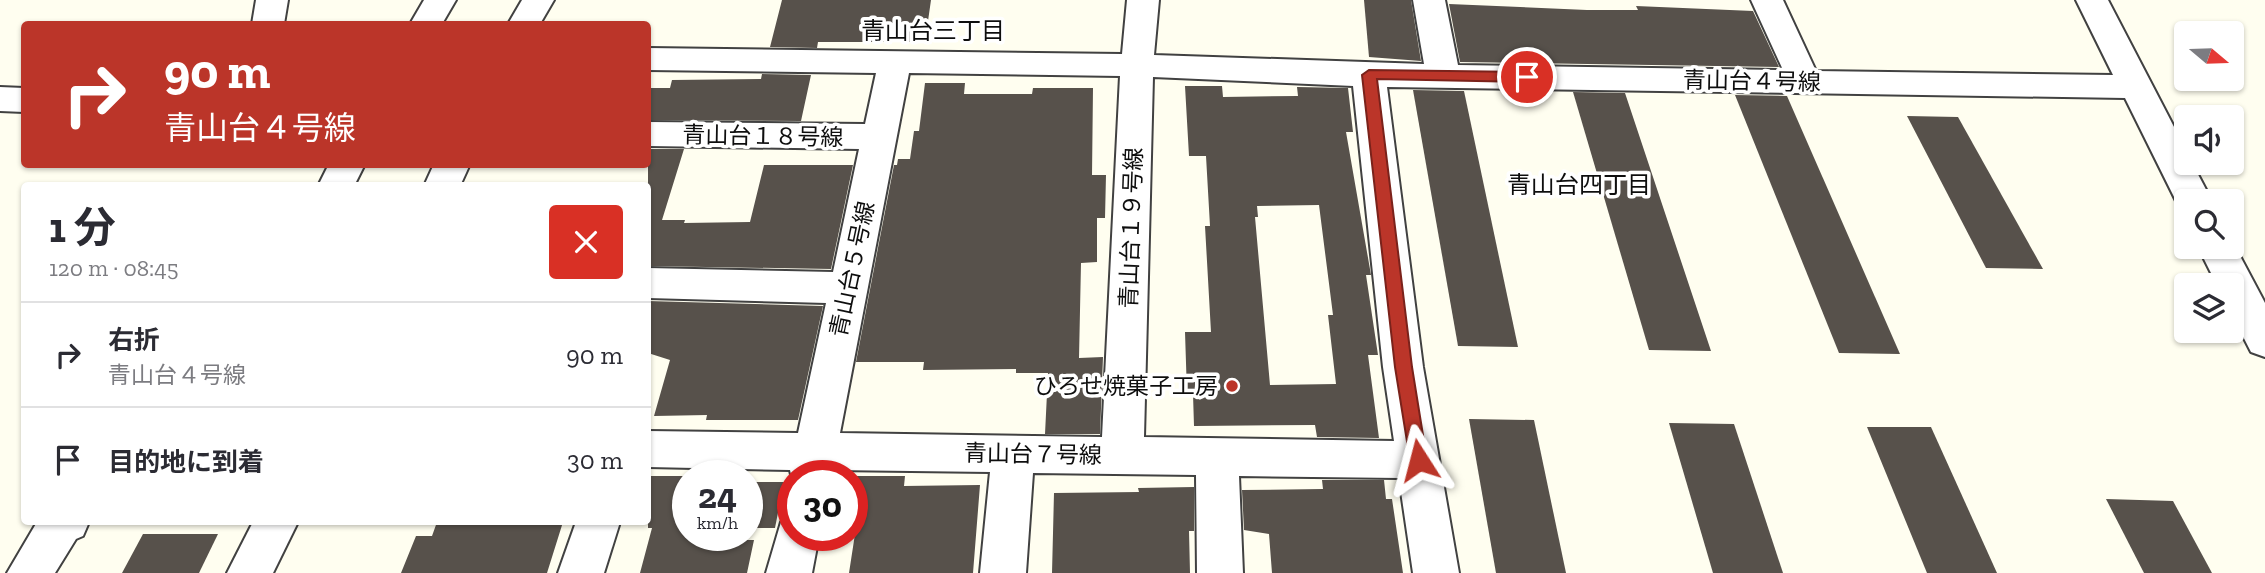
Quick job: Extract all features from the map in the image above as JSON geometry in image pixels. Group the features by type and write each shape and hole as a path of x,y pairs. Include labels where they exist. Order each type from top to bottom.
{"street":[{"path":"268,21 272,0"},
{"path":"428,21 440,0"},
{"path":"526,21 538,0"},
{"name":"青山台１９号線","path":"1122,455 1143,0"},
{"path":"1429,0 1443,76"},
{"path":"1767,0 1805,82"},
{"path":"2092,0 2188,189"},
{"name":"青山台４号線","path":"651,59 1138,65 1369,75 2135,87"},
{"name":"青山台５号線","path":"813,460 895,62"},
{"path":"1369,75 1403,367 1436,573"},
{"path":"0,99 21,100"},
{"name":"青山台１８号線","path":"651,134 879,137"},
{"path":"2223,259 2265,341"},
{"path":"651,283 849,288"},
{"name":"青山台７号線","path":"651,449 777,460"},
{"path":"1003,573 1013,454"},
{"name":"青山台７号線","path":"868,460 1013,454 1419,460"},
{"path":"1217,457 1220,573"},
{"path":"30,573 60,525"},
{"path":"250,573 274,525"},
{"path":"581,573 597,525"},
{"path":"789,573 794,551"}],"building":[{"path":"782,0 931,0 925,42 818,42 817,48 770,47"},
{"path":"1364,0 1411,0 1421,61 1369,57"},
{"path":"1449,4 1587,10 1638,10 1636,6 1753,11 1779,67 1460,62"},
{"path":"762,74 811,75 801,121 651,120 651,88 670,88 672,80 761,79"},
{"path":"925,83 965,83 964,94 1032,94 1033,88 1093,88 1092,175 1106,175 1105,218 1097,218 1097,262 1081,263 1079,358 1103,357 1100,434 1045,434 1048,373 1016,373 1016,369 923,370 924,362 856,362 894,165 897,165 898,159 910,159 914,131 919,131"},
{"path":"1185,86 1222,86 1223,97 1298,96 1297,87 1348,88 1353,132 1346,132 1371,275 1366,275 1378,355 1368,355 1379,438 1317,437 1315,425 1194,426 1193,394 1187,394 1185,332 1211,332 1205,226 1210,226 1206,156 1189,156","holes":["1319,205 1333,315 1328,315 1336,384 1270,385 1255,217 1258,217 1257,206"]},
{"path":"1413,90 1464,91 1518,347 1458,346"},
{"path":"1573,92 1625,93 1711,351 1649,350"},
{"path":"1735,95 1787,96 1900,354 1839,353"},
{"path":"1907,116 1958,117 2043,269 1986,268"},
{"path":"651,149 684,149 662,220 685,220 684,223 750,222 764,165 853,165 831,269 651,266 651,182 648,182"},
{"path":"651,301 823,306 798,420 706,420 707,415 654,416 670,360 651,354"},
{"path":"1469,419 1534,420 1566,573 1496,573"},
{"path":"1669,423 1734,424 1783,573 1713,573"},
{"path":"1867,427 1931,427 1997,573 1927,573"},
{"path":"651,476 672,476 672,551 752,551 747,573 640,573 652,528 648,528 648,525 651,525"},
{"path":"868,476 905,476 904,486 980,485 973,573 849,573 852,551 868,551"},
{"path":"1322,480 1384,480 1386,499 1392,499 1403,573 1272,573 1269,534 1244,530 1242,490 1323,489"},
{"path":"763,482 777,482 775,528 763,528"},
{"path":"1194,487 1194,531 1189,531 1190,573 1052,573 1054,493 1139,492 1138,488"},
{"path":"2106,499 2173,501 2212,573 2144,573"},
{"path":"436,525 562,525 547,573 401,573 416,536 432,536"},
{"path":"143,534 218,534 199,573 122,573"}],"place":[{"name":"ひろせ焼菓子工房","path":"1232,386"}],"district":[{"name":"青山台三丁目","path":"933,31"},
{"name":"青山台四丁目","path":"1579,185"}],"route":[{"path":"1419,460 1403,367 1369,75 1527,77"}]}
